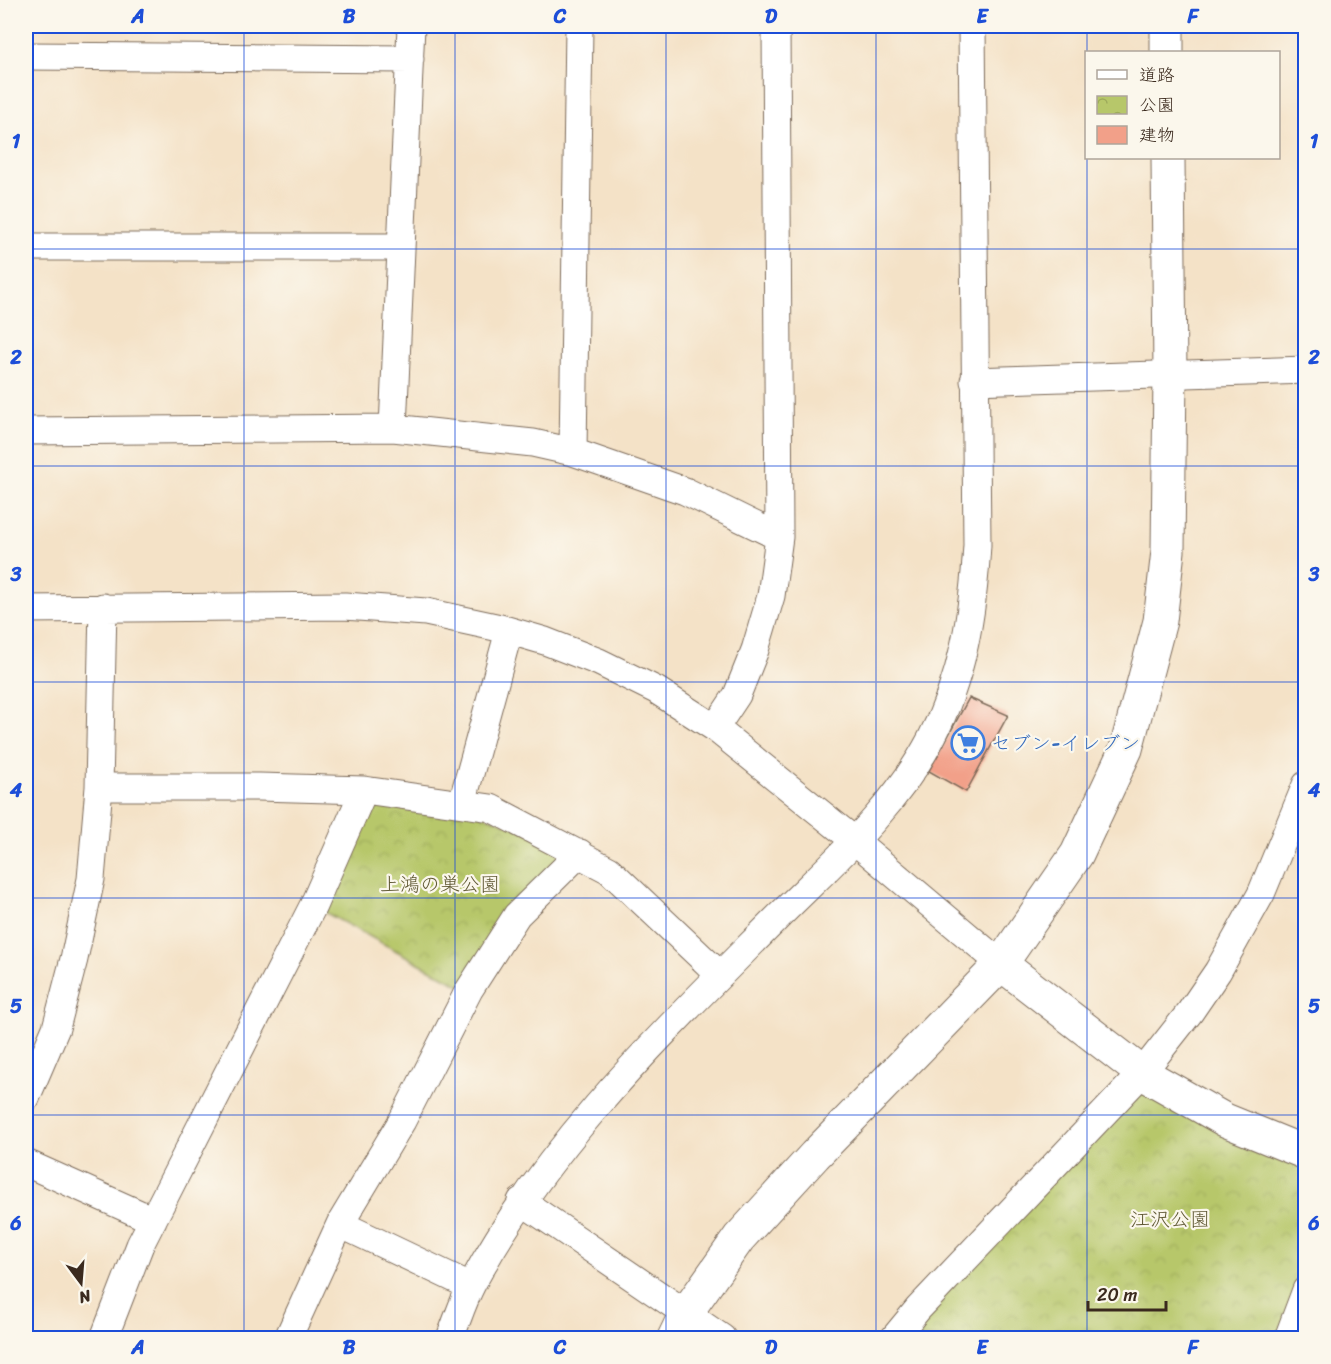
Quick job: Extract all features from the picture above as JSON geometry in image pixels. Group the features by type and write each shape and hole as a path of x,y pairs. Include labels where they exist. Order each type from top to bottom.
{"street":[{"path":"393,428 411,26"},
{"path":"573,452 579,26"},
{"path":"715,728 737,695 754,650 771,596 779,537 776,26"},
{"path":"450,1338 470,1286 521,1201 586,1117 637,1059 855,840 906,782 931,739 951,694 965,647 974,595 977,545 972,26"},
{"path":"1167,26 1167,51"},
{"path":"26,56 410,59"},
{"path":"680,1326 739,1238 815,1155 1001,964 1077,854 1126,749 1160,621 1168,551 1170,374 1168,159"},
{"path":"26,247 401,247"},
{"path":"974,381 1305,370"},
{"path":"26,431 393,428 533,443 573,452 685,491 779,537"},
{"path":"26,609 345,606 426,612 545,641 599,662 657,690 715,728 855,840 1001,964 1142,1073 1224,1120 1305,1153"},
{"path":"26,1098 56,1028 91,879 99,788 103,607"},
{"path":"462,803 509,631"},
{"path":"894,1338 926,1301 1142,1073 1190,1012 1218,972 1261,894 1284,842 1305,785"},
{"path":"99,788 259,787 364,790 491,808 609,870 720,975"},
{"path":"104,1338 140,1245 313,906 364,790"},
{"path":"288,1338 340,1224 402,1121 469,990 517,915 580,853"},
{"path":"26,1163 153,1221"},
{"path":"521,1201 680,1326 722,1338"},
{"path":"340,1224 470,1286"},
{"path":"1288,1338 1305,1290"}],"green space":[{"name":"上鴻の巣公園","path":"364,790 449,801 580,853 469,990 313,906"},
{"name":"江沢公園","path":"1142,1073 1305,1150 1305,1290 1288,1338 895,1338"}],"building":[{"name":"セブン-イレブン","path":"969,698 1008,715 966,792 929,771"}],"place":[{"name":"セブン-イレブン","path":"968,743"}]}
